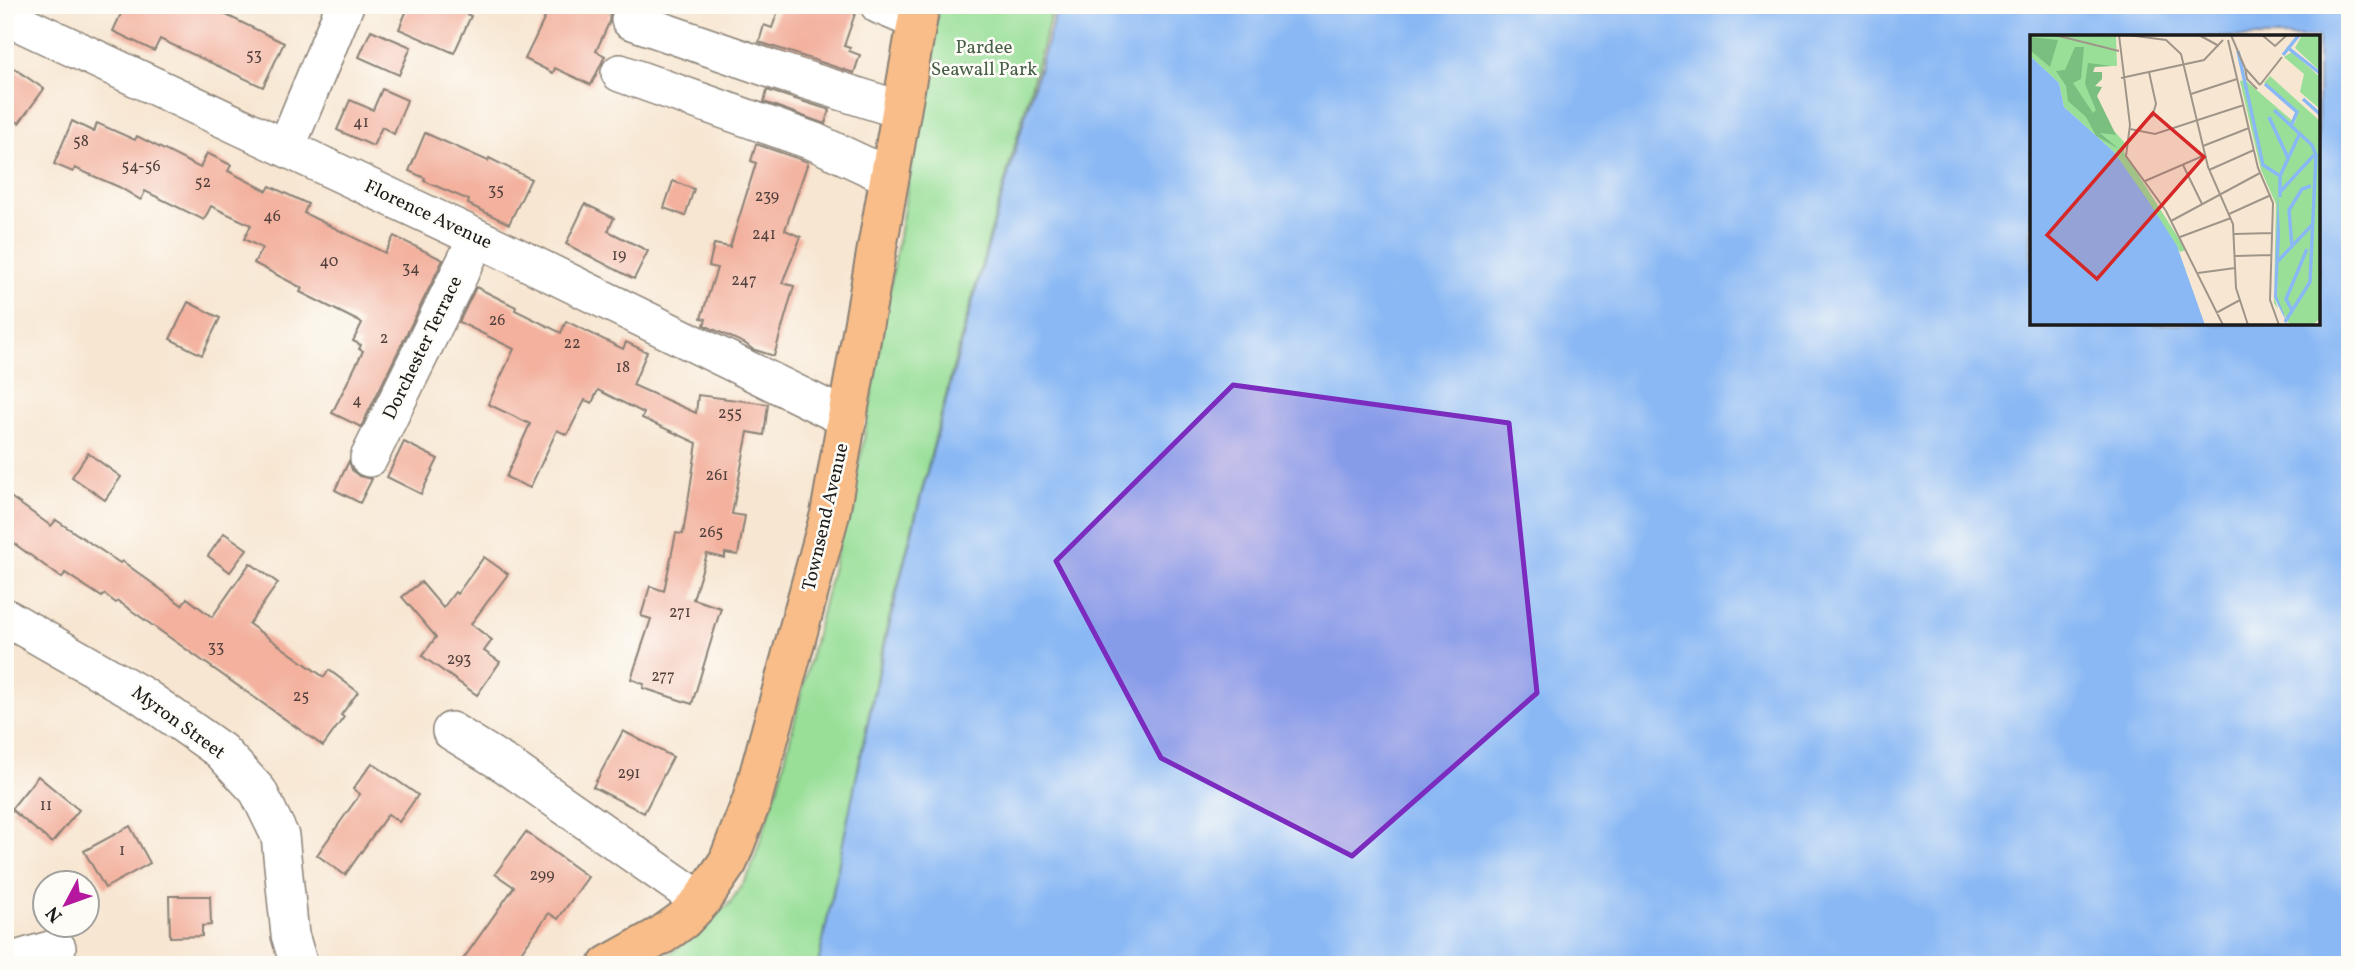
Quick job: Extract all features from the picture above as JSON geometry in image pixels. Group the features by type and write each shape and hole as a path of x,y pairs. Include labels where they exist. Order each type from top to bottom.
{"main road":[{"name":"Townsend Avenue","path":"608,965 662,935 683,920 701,901 728,862 755,788 830,514 918,13"}],"street":[{"path":"286,148 345,5"},
{"path":"879,5 918,13"},
{"name":"Florence Avenue","path":"5,16 477,238 848,419"},
{"path":"630,20 901,110"},
{"path":"620,73 815,142 890,177"},
{"name":"Dorchester Terrace","path":"369,458 477,238"},
{"name":"Myron Street","path":"5,617 143,696 221,751 258,791 280,836 290,935 299,965"},
{"path":"451,731 508,766 701,901"},
{"path":"5,963 57,948"}],"highlighted area":[{"path":"1233,385 1509,423 1537,693 1352,856 1161,758 1056,561"}],"green space":[{"name":"Pardee Seawall Park","path":"939,5 1054,5 956,356 885,635 818,965 652,965 678,948 730,903 750,872 779,783 862,450"}],"water":[{"path":"1058,5 2350,5 2350,965 818,965 898,589 1000,203"}],"building":[{"path":"125,5 226,5 222,13 284,43 263,87 160,39 154,51 113,31"},
{"path":"409,5 446,5 471,16 454,53 399,29"},
{"path":"551,5 613,5 609,23 596,51 605,56 591,85 555,68 553,73 525,59"},
{"path":"780,5 858,5 844,46 860,55 854,73 759,42 764,25 772,28"},
{"path":"371,30 411,47 399,75 359,57"},
{"path":"5,62 44,89 19,123 5,114"},
{"path":"382,89 407,100 394,134 382,127 373,146 337,130 350,100 373,110"},
{"path":"767,90 830,110 825,124 764,102"},
{"path":"72,121 94,132 97,123 135,140 137,136 200,168 207,153 231,165 228,171 267,191 270,186 308,204 304,213 385,253 394,236 443,260 361,427 332,413 363,351 359,349 361,345 353,341 362,323 300,292 302,288 254,263 262,248 244,239 251,225 211,206 204,220 145,191 141,200 75,168 73,172 54,164"},
{"path":"425,133 488,161 489,158 531,179 509,224 468,204 469,200 424,181 425,178 409,171"},
{"path":"756,144 808,162 785,230 801,237 782,283 794,286 774,356 752,349 704,325 706,319 701,318 717,268 709,266 714,244 730,247 756,163 751,161"},
{"path":"673,181 694,189 685,216 664,208"},
{"path":"585,204 614,218 608,231 648,251 634,279 566,244"},
{"path":"476,287 561,333 566,321 623,349 626,342 647,352 633,385 696,413 698,395 768,404 764,435 748,432 732,514 745,516 738,555 725,553 725,558 707,554 693,599 721,608 692,704 643,688 644,684 631,679 651,619 641,616 650,586 664,591 676,533 683,534 697,443 642,418 644,413 598,390 592,403 585,400 567,435 557,430 530,488 506,477 530,424 488,404 514,349 459,322"},
{"path":"188,302 220,318 202,355 170,339"},
{"path":"404,442 438,459 421,494 387,477"},
{"path":"88,453 121,477 105,500 72,477"},
{"path":"349,461 352,470 359,476 372,479 360,503 335,490"},
{"path":"5,493 51,526 56,520 120,563 122,561 182,605 187,598 212,617 250,563 278,583 249,624 324,677 329,670 358,692 323,746 118,601 116,603 104,594 102,597 65,573 62,578 5,537"},
{"path":"224,533 247,549 230,572 208,556"},
{"path":"484,557 508,574 471,624 492,640 484,651 500,662 477,695 422,656 436,637 402,597 421,582 443,608 455,592 457,594"},
{"path":"623,731 673,757 644,813 593,787"},
{"path":"372,763 418,795 399,822 388,814 345,875 317,855 360,794 353,789"},
{"path":"38,776 79,810 52,843 11,809"},
{"path":"130,826 150,863 105,888 102,883 102,869 94,869 84,851"},
{"path":"526,832 588,877 558,919 549,913 512,965 459,965 514,887 495,874"},
{"path":"169,896 210,896 211,925 202,926 202,936 170,937"}]}
